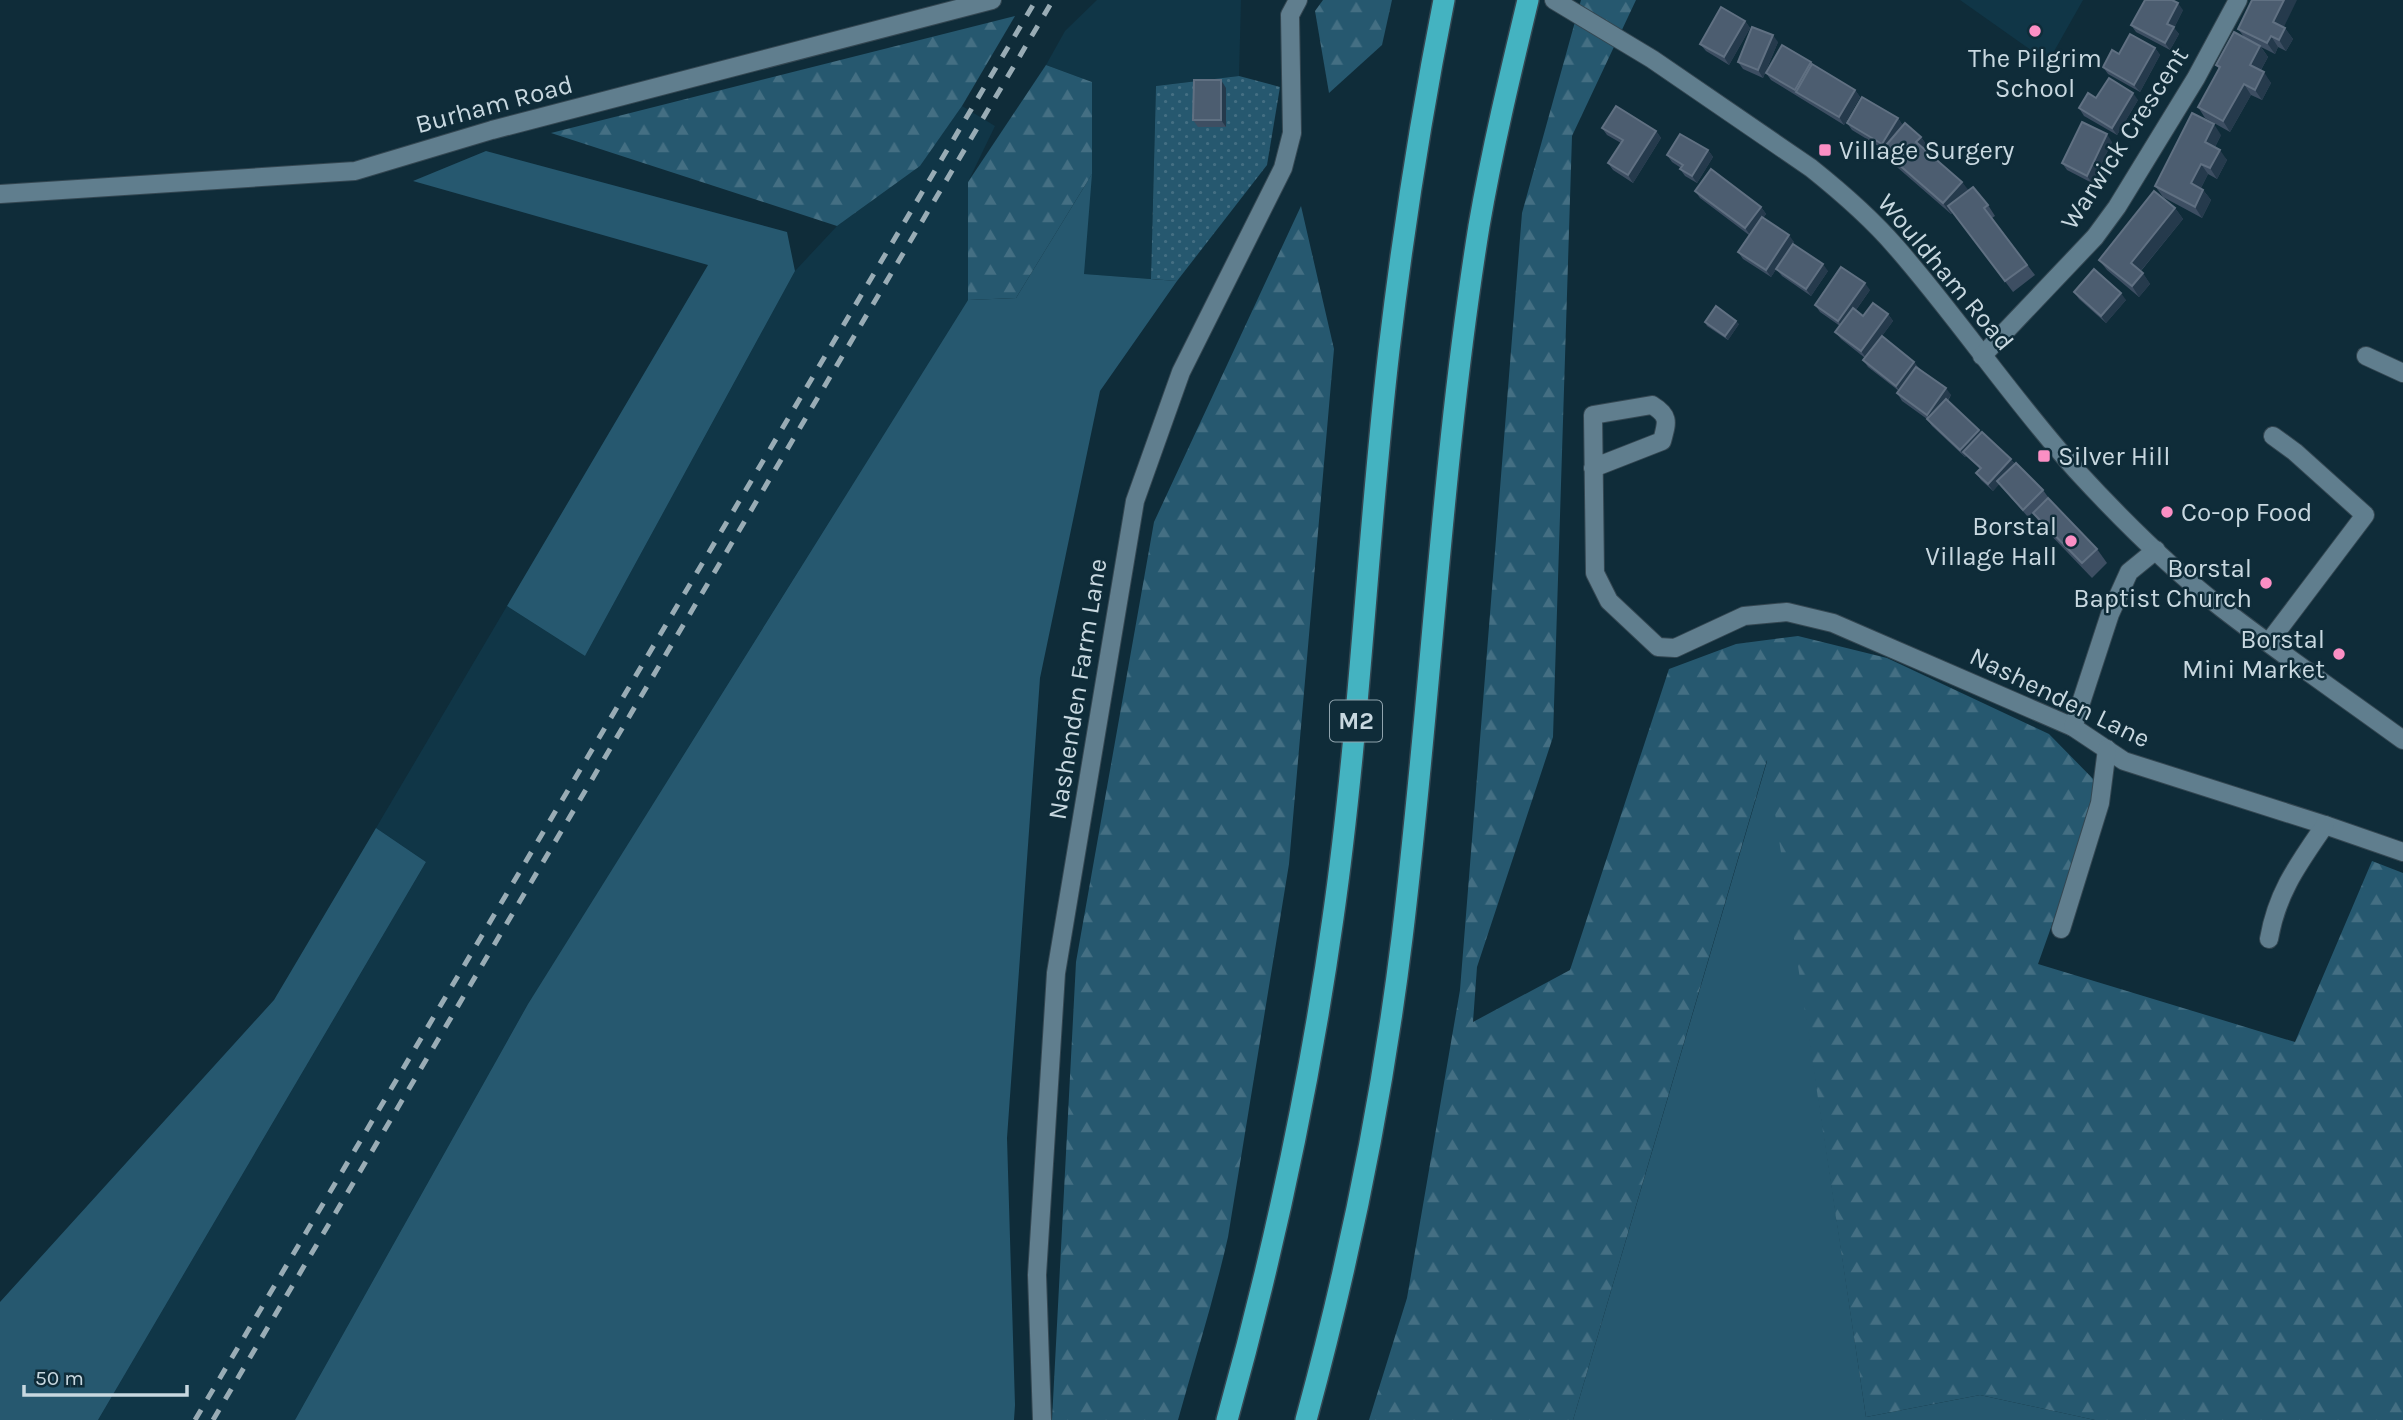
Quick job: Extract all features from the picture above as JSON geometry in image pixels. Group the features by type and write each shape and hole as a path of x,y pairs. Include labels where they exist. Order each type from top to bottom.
{"highway":[{"path":"1306,1420 1341,1287 1375,1116 1402,940 1459,372 1479,226 1528,0"},
{"name":"M2","path":"1227,1420 1258,1309 1298,1129 1334,916 1354,748 1389,352 1416,146 1443,7"}],"street":[{"name":"Burham Road","path":"0,194 355,170 492,130 992,0"},
{"name":"Nashenden Farm Lane","path":"1042,1420 1037,1275 1056,973 1135,501 1181,372 1283,168 1292,133 1290,15 1298,0"},
{"name":"Wouldham Road","path":"1554,0 1652,59 1811,168 1863,212 1896,247 2076,470 2156,550 2223,610 2403,740"},
{"name":"Warwick Crescent","path":"1982,356 2095,237 2117,207 2196,78 2238,0"},
{"path":"2366,356 2403,373"},
{"path":"1652,405 1663,412 1667,424 1662,441 1593,468 1593,415 1652,405"},
{"path":"2269,642 2365,515 2295,452 2273,436"},
{"name":"Nashenden Lane","path":"1593,468 1595,573 1609,601 1658,647 1675,648 1744,616 1787,612 1833,623 2073,727 2124,761 2403,852"},
{"path":"2073,727 2110,614 2129,572 2156,550"},
{"path":"2061,929 2100,803 2107,749"},
{"path":"2269,939 2272,920 2290,876 2326,825"}],"shaded area":[{"path":"1097,0 1241,0 1239,76 1156,86 1151,279 1083,274 1092,82 1046,65 1065,31"},
{"name":"The Pilgrim School","path":"1960,0 2083,0 2048,62"},
{"path":"962,106 995,126 968,182 968,300 528,1004 295,1420 98,1420 426,862 376,828 507,606 585,656 795,271 837,226 920,166"}],"green space":[{"path":"1323,0 1392,0 1382,45 1329,93 1315,11"},
{"path":"1581,0 1636,0 1572,136 1553,737 1477,967 1473,1022 1570,970 1669,669 1736,644 1798,636 1887,658 2049,734 2101,787 2038,964 2295,1042 2372,861 2403,873 2403,1420 2095,1420 1980,1395 1866,1417 1767,760 1573,1420 1369,1420 1407,1298 1460,990 1522,213"},
{"path":"1015,16 962,106 920,166 837,226 551,133"},
{"path":"1046,65 1092,82 1092,174 1016,298 968,300 968,182"},
{"path":"1239,76 1280,87 1267,165 1177,281 1151,279 1156,86"},
{"path":"486,151 787,232 795,271 585,656 507,606 708,265 413,181"},
{"path":"1092,174 1084,274 1177,281 1100,391 1040,678 1007,1138 1014,1420 295,1420 528,1004 968,300 1016,298"},
{"path":"1301,206 1334,349 1289,864 1228,1237 1178,1420 1052,1420 1076,962 1154,522"},
{"path":"1768,758 1866,1417 1980,1395 2095,1420 1573,1420"},
{"path":"376,828 426,862 98,1420 0,1420 0,1302 274,1000"}],"building":[{"path":"2145,0 2172,0 2178,3 2167,24 2174,27 2165,43 2131,25"},
{"path":"2252,0 2284,0 2273,22 2285,28 2279,40 2271,36 2267,43 2238,29"},
{"path":"1721,7 1745,21 1724,57 1700,44"},
{"path":"1752,27 1773,35 1758,70 1738,62"},
{"path":"2234,32 2260,46 2250,65 2264,72 2255,90 2244,84 2223,121 2198,107 2220,67 2216,65"},
{"path":"2130,34 2155,48 2134,85 2103,67 2112,50 2119,54"},
{"path":"1782,45 1811,62 1795,90 1766,73"},
{"path":"1812,64 1855,90 1839,117 1796,92"},
{"path":"2109,78 2133,93 2112,128 2079,108 2088,93 2096,98"},
{"path":"1194,80 1221,80 1221,120 1193,120"},
{"path":"1862,97 1898,118 1882,144 1847,123"},
{"path":"1616,106 1656,131 1628,175 1608,163 1623,140 1602,128"},
{"path":"2192,113 2214,124 2205,142 2220,150 2210,168 2201,164 2191,183 2203,190 2195,207 2155,186"},
{"path":"2082,122 2107,134 2087,176 2062,163"},
{"path":"1905,123 1921,137 1916,142 1962,182 1943,203 1882,150"},
{"path":"1680,134 1708,150 1692,176 1680,169 1683,165 1667,155"},
{"path":"1711,169 1761,207 1745,228 1695,191"},
{"path":"1973,187 1988,205 1984,208 2027,265 2005,281 1948,206"},
{"path":"2154,191 2175,208 2131,263 2143,273 2132,286 2099,260"},
{"path":"1762,217 1789,235 1766,270 1738,252"},
{"path":"1793,244 1823,264 1806,289 1776,269"},
{"path":"1841,267 1865,283 1838,321 1815,305"},
{"path":"2094,269 2121,293 2101,316 2074,292"},
{"path":"1873,303 1888,314 1861,351 1835,332 1853,308 1863,316"},
{"path":"1716,306 1736,321 1725,336 1705,322"},
{"path":"1882,336 1914,362 1896,386 1863,360"},
{"path":"1916,367 1946,388 1927,415 1897,393"},
{"path":"1946,399 1979,430 1960,450 1927,419"},
{"path":"1982,432 2011,459 1988,484 1976,473 1981,468 1963,452"},
{"path":"2016,463 2043,490 2023,510 1997,481"},
{"name":"Borstal Village Hall","path":"2048,498 2097,549 2082,563 2033,513"}],"railway":[{"path":"195,1420 1036,0"},
{"path":"213,1420 1053,0"}],"place":[{"name":"The Pilgrim School","path":"2035,31"},
{"name":"Village Surgery","path":"1825,150"},
{"name":"Silver Hill","path":"2044,456"},
{"name":"Co-op Food","path":"2167,512"},
{"name":"Borstal Village Hall","path":"2071,541"},
{"name":"Borstal Baptist Church","path":"2266,583"},
{"name":"Borstal Mini Market","path":"2339,654"}]}
